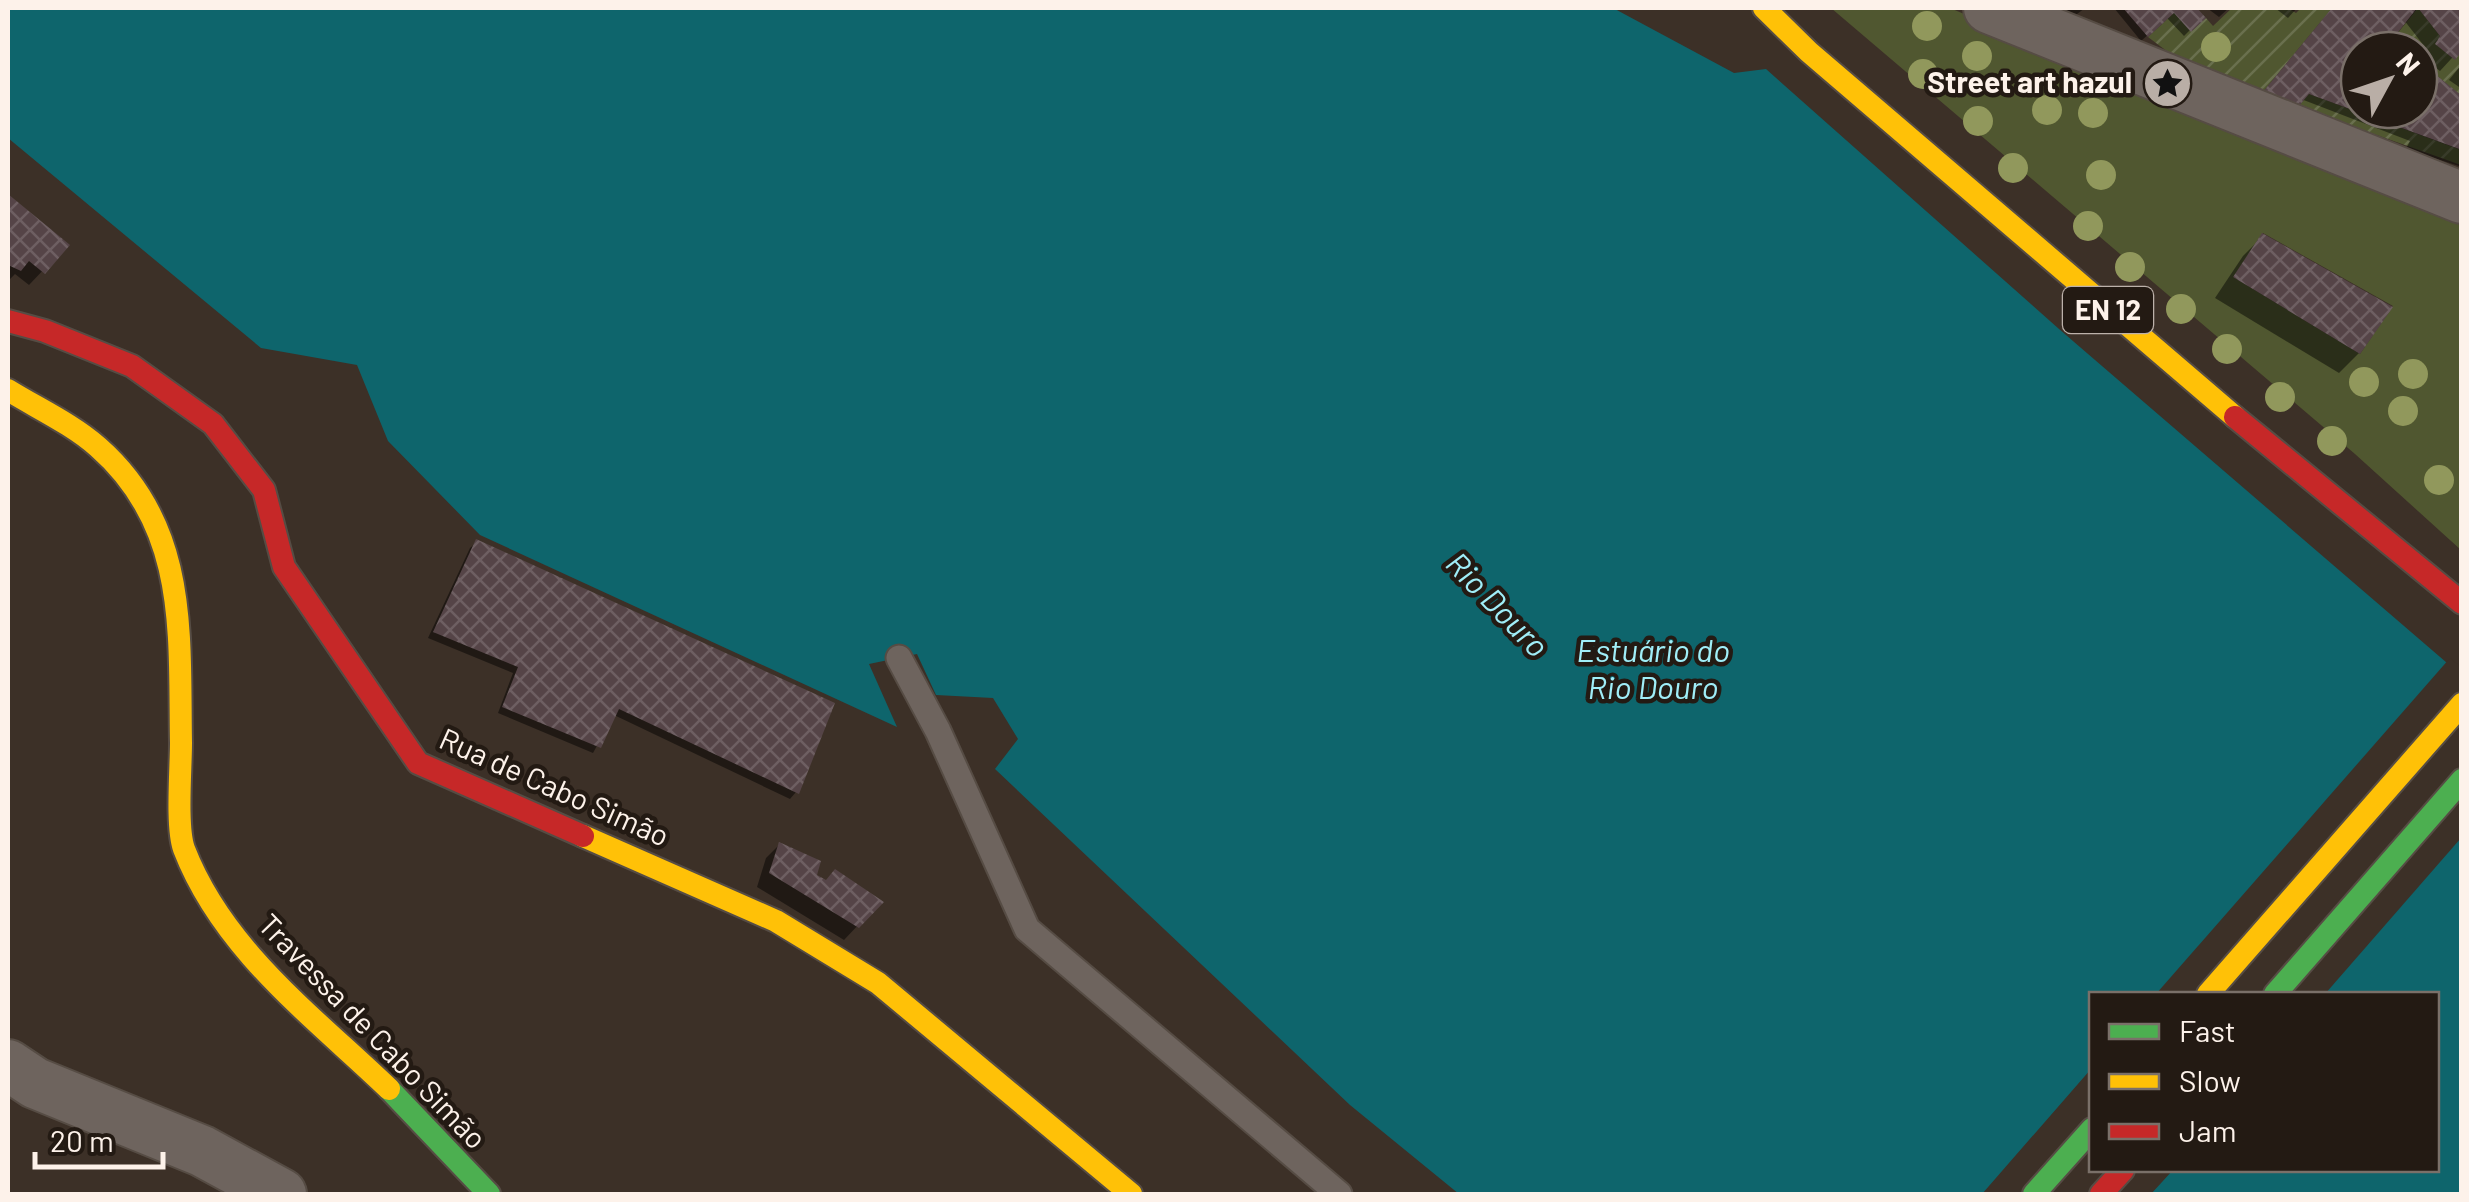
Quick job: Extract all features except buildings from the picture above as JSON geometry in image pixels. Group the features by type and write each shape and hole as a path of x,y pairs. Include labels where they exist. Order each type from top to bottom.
{"street":[{"name":"EN 12","path":"1764,8 1808,52 2166,360 2462,603"},
{"path":"1989,8 2462,198"},
{"name":"Rua de Cabo Simão","path":"8,321 45,331 132,366 214,424 264,490 284,567 418,763 776,920 878,983 1130,1194"},
{"name":"Travessa de Cabo Simão","path":"8,390 97,446 127,478 162,537 179,610 182,844 206,899 256,965 388,1088 489,1194"},
{"path":"2210,992 2462,704"},
{"path":"2277,992 2462,780"},
{"path":"8,1065 34,1083 202,1151 281,1194"},
{"path":"2034,1194 2089,1132"},
{"path":"2101,1194 2121,1172"}],"lane":[{"path":"899,658 938,731 1027,929 1338,1194"}],"green space":[{"path":"1831,8 1950,8 2461,225 2461,550 2355,454","holes":["2263,233 2393,306 2360,354 2233,277"]},
{"path":"2232,8 2288,8 2296,13 2301,8 2332,8 2262,93 2180,61 2148,37 2174,13 2191,31 2206,18 2213,26"},
{"path":"2418,8 2435,30 2400,30"},
{"path":"2439,46 2454,59 2461,51 2461,96 2439,78"},
{"path":"2309,94 2339,105 2339,122 2298,107"},
{"path":"2363,130 2407,130 2461,150 2461,165"}],"water":[{"name":"Estuário do Rio Douro","path":"8,8 1613,8 1734,73 1766,69 2059,329 2461,675 2461,1194 1459,1194 1350,1105 995,769 1018,739 993,698 936,695 917,654 869,664 897,727 480,535 388,441 357,365 261,348 8,138"}],"pier":[{"path":"2450,658 2462,668 2461,838 2327,992 2158,992"},
{"path":"2089,1071 2089,1172 2171,1172 2151,1194 1982,1194"}],"traffic: fast":[{"path":"2277,992 2462,780"},
{"path":"389,1089 489,1194"},
{"path":"2034,1194 2089,1132"}],"traffic: slow":[{"path":"1764,8 1809,52 2235,417"},
{"path":"8,390 98,447 128,478 164,547 178,623 180,827 184,849 201,885 246,950 301,1008 389,1089"},
{"path":"2210,992 2462,704"},
{"path":"583,836 776,921 878,983 1131,1194"}],"traffic: jam":[{"path":"8,321 45,331 132,366 213,424 264,490 284,567 418,763 583,836"},
{"path":"2235,417 2462,603"},
{"path":"2101,1194 2121,1172"}],"place":[{"name":"Street art hazul","path":"2167,83"}],"water label":[{"name":"Rio Douro","path":"1497,605"}]}
